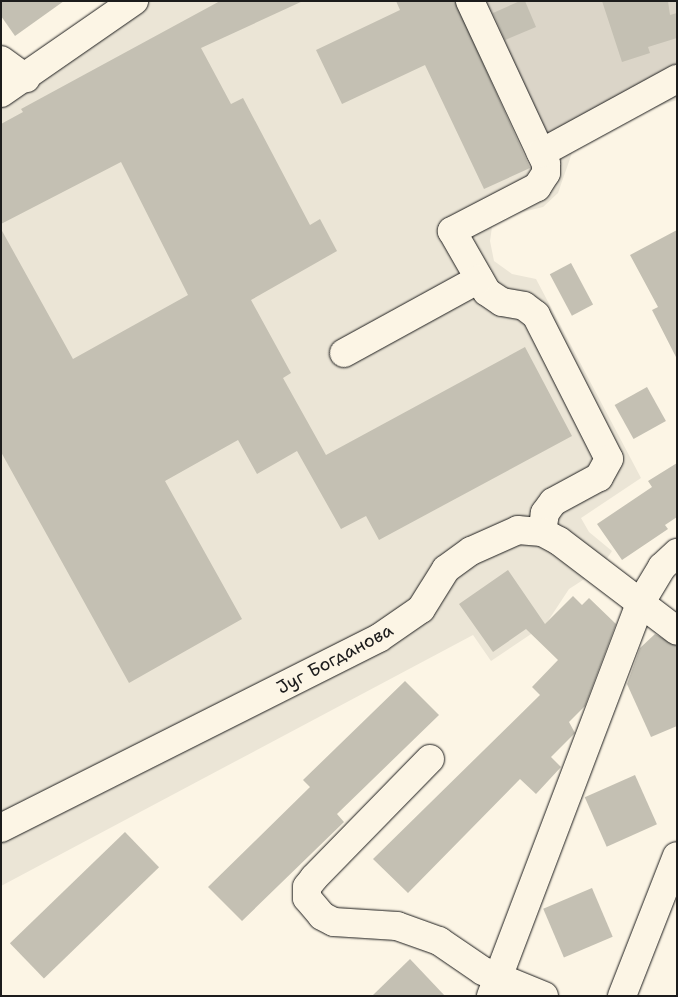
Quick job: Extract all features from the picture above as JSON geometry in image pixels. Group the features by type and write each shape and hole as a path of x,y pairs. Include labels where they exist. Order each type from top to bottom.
{"street":[{"path":"1,92 26,78 134,1"},
{"path":"470,1 541,153 546,173 537,187 452,231 479,279 494,298 524,306 536,315 609,459 598,477 553,502 545,513 542,532"},
{"path":"1,60 26,78"},
{"path":"541,153 677,79"},
{"path":"344,353 479,279"},
{"name":"Југ Богданова","path":"1,828 379,638 420,609 446,569 471,551 518,530 542,532 600,569 677,631"},
{"path":"495,986 641,602 662,567 677,553"},
{"path":"430,759 314,878 307,887 308,898 322,916 348,924 397,926 439,941 495,986 544,996"},
{"path":"622,996 677,856"}],"shaded area":[{"path":"134,1 677,1 677,100 603,125 573,150 558,193 543,207 515,214 492,227 490,241 494,261 512,274 536,279 641,478 581,518 589,532 612,551 600,569 569,589 546,624 491,661 473,635 1,886 1,93"},
{"path":"467,1 677,1 677,79 541,153"}],"building":[{"path":"1,1 64,1 15,36 1,16"},
{"path":"220,1 303,1 201,48 231,104 243,98 310,225 320,219 337,251 251,300 291,373 283,378 326,455 525,347 572,436 379,540 366,516 341,529 297,451 257,474 238,440 165,481 242,619 129,683 1,452 1,229 73,359 188,295 121,162 1,224 1,124 23,112 21,109"},
{"path":"396,1 455,1 530,168 484,189 425,65 342,104 316,50 400,10"},
{"path":"520,1 525,1 536,27 505,40 493,13"},
{"path":"602,1 668,1 670,15 677,13 677,38 648,47 650,53 622,62"},
{"path":"677,230 677,359 652,310 658,307 630,255"},
{"path":"571,263 593,304 572,316 550,274"},
{"path":"647,387 666,421 634,439 615,405"},
{"path":"677,463 677,517 665,525 668,529 622,560 597,524 652,487 648,481"},
{"path":"508,570 545,624 573,596 582,605 589,598 616,624 585,706 569,722 575,733 551,757 561,767 536,794 520,779 408,893 373,859 540,695 532,687 558,660 526,629 493,652 459,604"},
{"path":"655,634 677,646 677,726 651,737 627,684 640,648"},
{"path":"405,681 439,715 337,814 344,822 242,921 208,887 310,787 303,780"},
{"path":"635,775 657,824 607,847 585,797"},
{"path":"125,832 159,867 44,978 10,943"},
{"path":"592,888 613,937 564,957 543,909"},
{"path":"410,959 445,996 372,996"}]}
